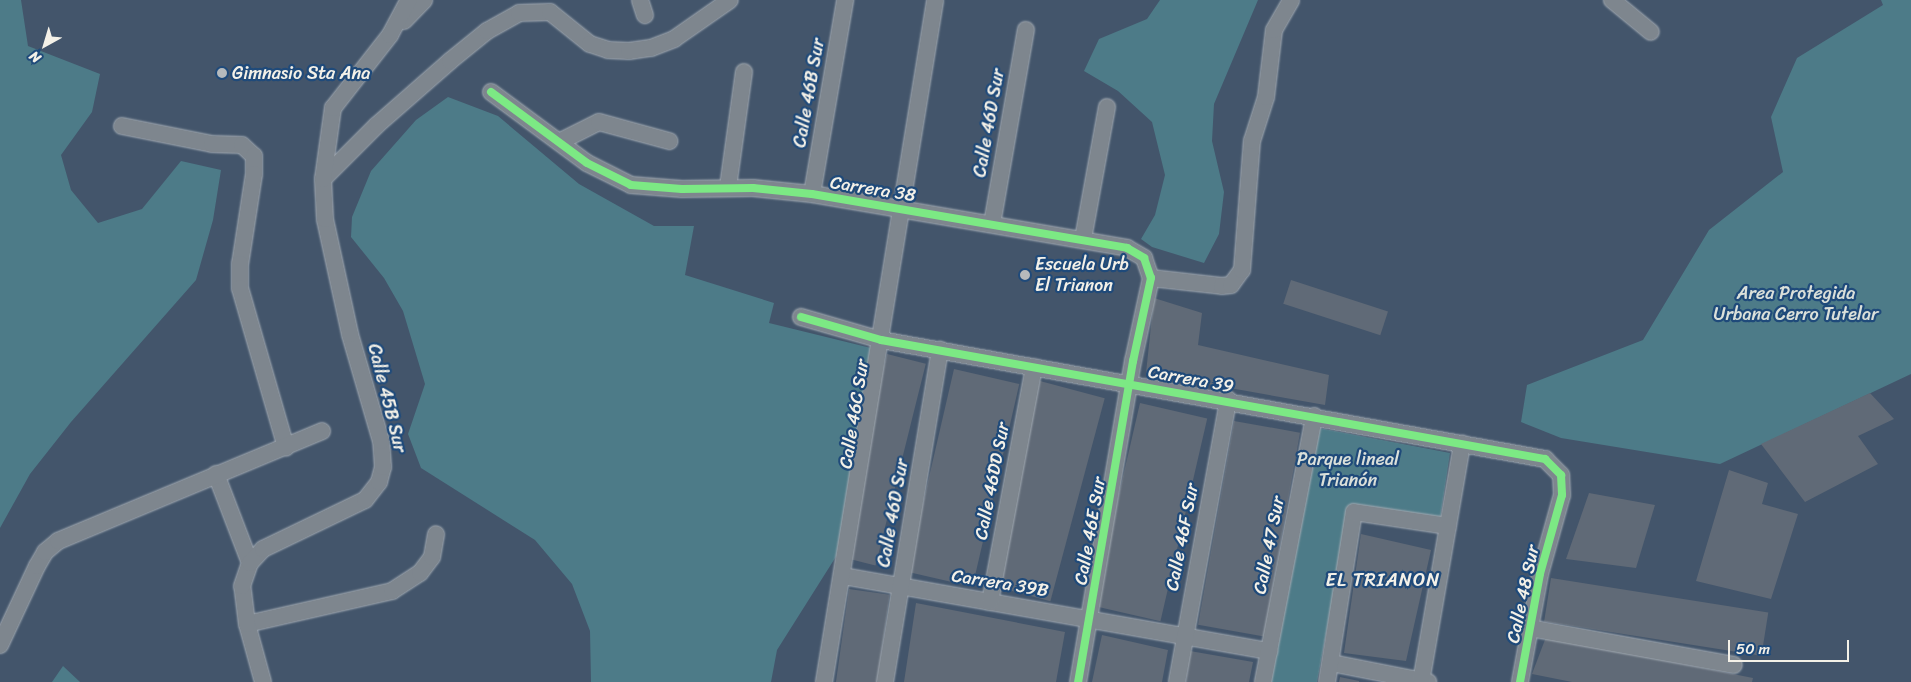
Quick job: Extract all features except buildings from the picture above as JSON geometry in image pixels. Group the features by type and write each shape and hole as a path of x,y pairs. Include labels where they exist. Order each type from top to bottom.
{"street":[{"path":"390,35 409,0"},
{"path":"390,35 424,0"},
{"path":"323,179 377,125 450,61 487,31 519,13 550,12 590,44 608,50 629,51 651,48 674,39 730,0"},
{"name":"Calle 46B Sur","path":"812,194 845,0"},
{"path":"1132,384 1133,361 1152,278 1196,285 1222,286 1235,282 1244,263 1252,141 1266,97 1274,30 1291,0"},
{"path":"1612,0 1651,32"},
{"name":"Calle 46C Sur","path":"824,682 935,2"},
{"name":"Calle 46D Sur","path":"992,224 1026,30"},
{"name":"Calle 45B Sur","path":"262,682 247,624 242,586 250,563 263,549 365,500 380,482 383,467 381,441 350,334 325,219 323,179 333,108 390,35"},
{"path":"728,187 744,72"},
{"name":"Carrera 38","path":"491,92 561,141 587,163 631,185 682,189 728,187 812,194 1083,239 1136,252 1144,258 1152,278"},
{"path":"1083,239 1107,107"},
{"path":"561,141 599,122 669,141"},
{"path":"122,126 212,144 242,145 254,156 240,288 286,447"},
{"name":"Carrera 39","path":"800,317 881,340 1228,400 1544,458 1556,467 1563,484"},
{"name":"Calle 46D Sur","path":"885,682 940,350"},
{"name":"Calle 46DD Sur","path":"990,602 1034,367"},
{"name":"Calle 46E Sur","path":"1078,682 1132,384"},
{"name":"Calle 46F Sur","path":"1177,682 1183,638 1228,400"},
{"name":"Calle 47 Sur","path":"1263,682 1314,416"},
{"path":"0,644 36,566 45,552 58,542 322,431"},
{"path":"1331,663 1424,682 1462,444"},
{"path":"216,474 250,563"},
{"name":"Calle 48 Sur","path":"1520,682 1530,628 1563,484"},
{"path":"1327,682 1354,512 1448,526"},
{"path":"247,624 392,590 420,573 432,557 436,534"},
{"name":"Carrera 39B","path":"842,576 1090,618 1183,638 1269,651"},
{"path":"1530,628 1734,665"}],"green space":[{"path":"0,0 21,0 28,46 100,74 92,112 61,155 71,190 98,223 142,209 181,161 221,170 213,220 196,280 71,422 30,474 0,528"},
{"path":"1160,0 1258,0 1214,104 1212,141 1224,192 1219,234 1204,263 1152,247 1141,239 1155,215 1165,175 1152,122 1118,91 1084,71 1099,39 1147,19"},
{"name":"Area Protegida Urbana Cerro Tutelar","path":"1881,0 1911,0 1911,374 1720,464 1561,438 1521,422 1527,385 1643,340 1709,230 1783,172 1771,117 1797,58 1883,5"},
{"path":"448,97 498,116 579,184 654,226 694,226 685,275 774,303 769,323 871,348 837,555 777,650 771,682 591,682 590,631 572,584 535,540 421,468 408,434 425,384 403,311 384,278 351,237 352,217 371,171 416,120"},
{"name":"Parque lineal Trianón","path":"1319,428 1450,453 1440,520 1350,507 1317,682 1271,682"},
{"path":"63,666 80,682 52,682"}],"cycle path":[{"path":"491,92 587,163 631,185 682,189 753,188 812,194 1127,248 1144,258 1151,278 1133,361 1078,682"},
{"path":"801,317 881,340 1545,459 1561,475 1562,495 1540,574 1520,682"}],"place":[{"name":"Gimnasio Sta Ana","path":"222,73"},
{"name":"Escuela Urb El Trianon","path":"1025,275"}],"district":[{"name":"EL TRIANON","path":"1383,580"}]}
